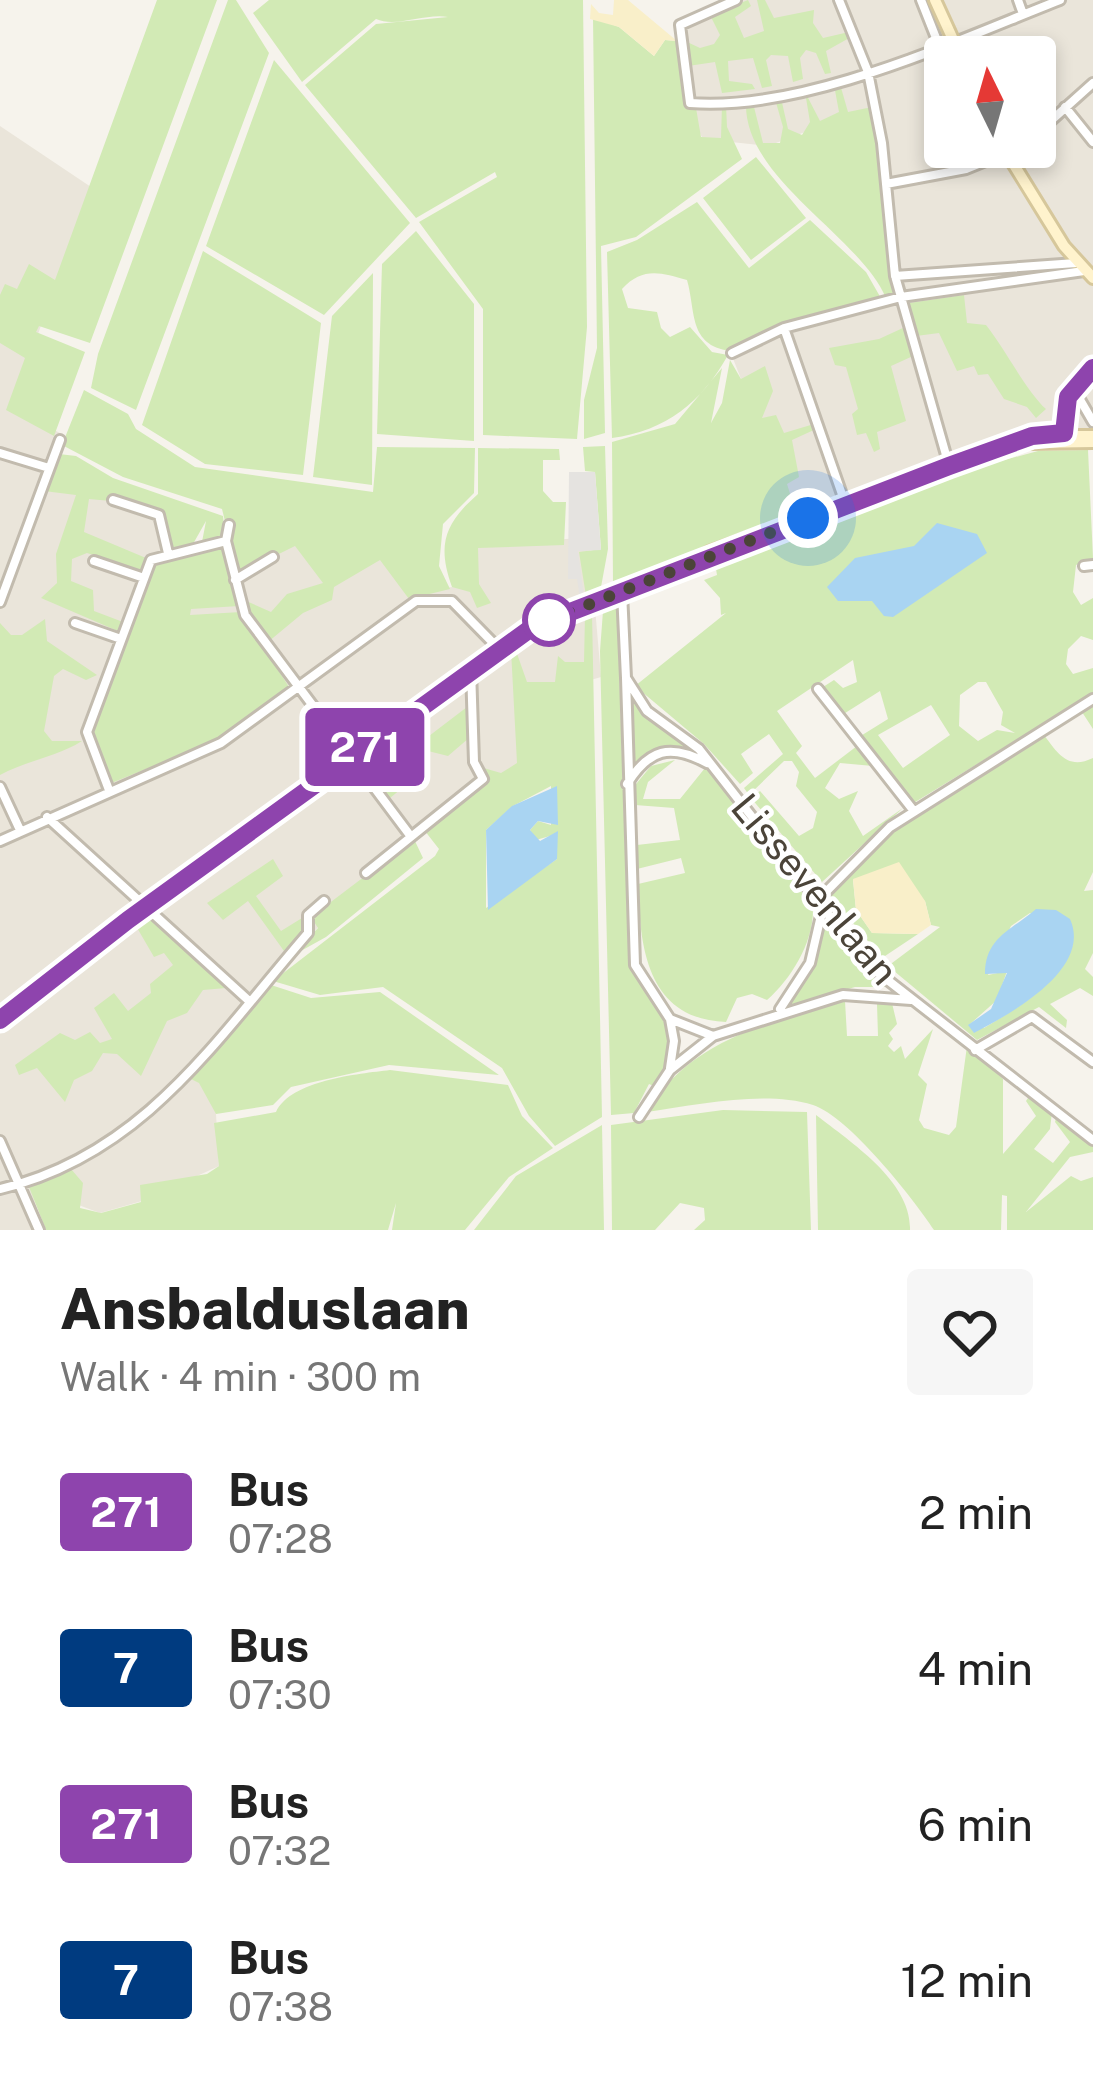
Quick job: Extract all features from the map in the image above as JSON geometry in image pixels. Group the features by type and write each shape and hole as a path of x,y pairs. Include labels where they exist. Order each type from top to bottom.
{"main road":[{"path":"935,0 944,36"},
{"path":"1014,168 1084,271"},
{"path":"1064,437 1064,405 1093,368"},
{"path":"0,1018 534,626 607,592 622,592 981,456 1021,443 1064,437 1093,439"}],"street":[{"path":"736,0 682,22 690,103 770,96 924,53"},
{"path":"839,0 868,72 895,276 950,468"},
{"path":"921,0 940,36"},
{"path":"1018,0 1023,14"},
{"path":"969,36 1059,0"},
{"path":"1056,115 1093,82"},
{"path":"1065,107 1093,142"},
{"path":"886,184 966,169"},
{"path":"895,276 1084,271"},
{"path":"732,353 784,328 901,297 1084,271"},
{"path":"784,328 846,504"},
{"path":"1073,389 1093,422"},
{"path":"0,602 60,440"},
{"path":"0,453 49,468"},
{"path":"112,500 159,515 168,553"},
{"path":"229,525 226,541 245,615 412,839 366,873"},
{"path":"109,790 86,732 144,578 154,557 226,541"},
{"path":"236,580 273,557"},
{"path":"94,561 144,578"},
{"path":"622,592 632,954 641,982 670,1018 713,1036"},
{"path":"0,841 221,742 425,599 452,601 499,648"},
{"path":"75,623 121,639"},
{"path":"409,834 483,779 474,762 471,669"},
{"name":"Lissevenlaan","path":"626,678 647,711 686,737 712,765 867,964 1093,1140"},
{"path":"818,688 914,810"},
{"path":"775,1014 799,987 810,963 820,903 865,846 914,810 1093,700"},
{"name":"Lissevenlaan","path":"627,786 641,761 657,750 674,750 712,765"},
{"path":"0,787 20,830"},
{"path":"47,817 248,1000"},
{"path":"0,1189 72,1163 140,1123 179,1086 308,932 308,915 324,902"},
{"path":"640,1117 670,1070 713,1036 843,995 912,1000"},
{"path":"975,1050 1032,1017 1093,1062"},
{"path":"670,1018 674,1041 670,1070"},
{"path":"0,1141 39,1230"}],"shaded area":[{"path":"724,0 1093,0 1093,446 1020,451 907,481 800,528 730,351 785,324 896,296 871,107 768,146 703,139 684,104 675,24"},
{"path":"0,126 91,187 12,406 65,436 45,491 102,494 163,511 172,550 230,539 241,566 299,541 385,553 414,593 452,587 472,543 589,538 601,677 574,685 516,781 421,826 414,839 318,927 273,981 216,1114 219,1166 142,1201 100,1213 30,1187 44,1230 0,1230"},
{"path":"569,472 595,472 601,550 578,551 584,597 580,598 577,579 568,579"}],"green space":[{"path":"157,0 217,0 90,343 39,326 36,332 85,352 54,436 6,410 25,358 0,343 0,295 5,284 17,289 29,264 55,280"},
{"path":"228,0 236,0 269,53 136,410 91,388 98,354"},
{"path":"269,0 583,0 587,327 577,439 483,435 483,309 419,222 497,177 495,172 416,218 305,85 376,24 448,17 376,19 302,82 253,13"},
{"path":"748,0 751,6 735,17 744,38 764,31 757,0 765,0 774,18 814,10 813,23 823,38 849,32 851,37 826,51 831,73 825,74 816,53 806,50 800,58 803,79 793,82 788,56 771,55 766,60 772,86 762,88 753,58 728,61 729,81 752,84 755,89 722,93 715,62 688,66 685,41 700,48 714,44 720,35 710,15"},
{"path":"593,17 619,27 654,56 665,40 677,41 684,104 696,108 701,137 721,138 722,105 726,105 727,127 742,159 636,237 601,246 605,433 584,439 584,400 597,348"},
{"path":"274,60 410,223 324,315 206,246"},
{"path":"840,84 848,112 872,107 896,297 886,298 852,252 782,181 750,131 746,103 753,103 763,143 780,143 783,127 775,99 781,98 788,129 802,135 810,122 805,92 820,121 839,112 834,85"},
{"path":"756,157 806,218 751,260 703,198"},
{"path":"697,202 749,268 810,220 866,272 882,300 730,351 700,334 687,280 660,274 637,277 622,289 628,308 657,312 661,328 670,337 690,327 712,352 728,355 706,387 680,412 649,429 612,438 607,252 637,240"},
{"path":"416,231 474,304 474,441 377,434 382,264"},
{"path":"203,251 321,323 303,475 205,464 142,425"},
{"path":"373,273 372,485 313,477 332,316"},
{"path":"964,295 967,323 986,325 1046,409 1036,418 1027,407 1004,399 988,374 978,375 974,366 957,371 939,333 916,336 909,303"},
{"path":"905,327 913,356 891,366 906,421 877,432 880,449 874,452 866,433 857,435 852,414 858,409 846,367 835,365 829,348 879,339"},
{"path":"730,360 741,379 765,366 773,391 762,418 776,415 784,433 814,424 816,429 792,440 799,477 787,484 796,513 613,584 612,442 675,424 722,368 711,423 722,403"},
{"path":"84,390 128,414 136,429 195,467 373,492 377,447 475,448 474,493 443,524 439,566 450,589 409,599 380,560 334,587 332,600 303,613 268,642 244,600 271,612 287,594 323,583 295,546 238,574 222,509 123,477 62,445"},
{"path":"605,446 608,549 601,587 586,596 579,552 601,549 595,472 585,471 583,447"},
{"path":"478,448 559,449 560,460 543,460 543,491 553,502 566,502 564,545 478,548 479,584 491,603 477,608 470,592 452,587 445,547 457,515 478,494"},
{"path":"1088,450 1093,558 1076,565 1073,592 1081,605 1093,598 1093,640 1081,636 1068,649 1066,664 1073,674 1093,668 1093,693 912,804 859,737 888,719 880,691 842,715 823,687 834,680 843,688 857,682 853,660 777,711 802,746 796,753 815,778 857,746 873,766 840,763 825,788 839,799 858,791 849,811 863,836 903,808 822,882 751,798 760,791 799,836 813,828 817,812 796,786 799,772 792,761 784,761 749,795 744,788 783,754 769,734 741,754 753,773 740,784 704,744 635,686 726,613 721,615 720,598 704,580 717,575 715,563 967,470 1038,451","holes":["986,682 1003,712 1001,725 1015,733 997,730 978,741 959,726 960,695","931,705 950,735 903,768 878,735"]},
{"path":"59,454 76,456 113,478 223,516 225,535 202,542 206,521 193,544 172,550 163,511 113,497 111,501 89,499 84,532 146,558 141,570 87,553 72,559 71,581 93,590 94,611 123,622 120,632 41,598 57,583 56,554 76,495 44,491"},
{"path":"224,545 239,606 191,609 190,615 241,612 289,687 210,743 109,784 92,734 151,565"},
{"path":"617,603 628,942 660,1013 669,1046 656,1087 649,1084 634,1113 611,1115 600,651 603,611"},
{"path":"592,613 602,1117 555,1146 529,1116 502,1068 383,987 320,995 273,981 435,856 439,849 421,826 480,782 480,767 501,773 517,763 511,650 515,648 527,682 555,682 558,656 565,662 584,662 585,615","holes":["551,786 551,825 538,821 530,830 536,840 550,836 557,859 486,908 486,830 513,806"]},
{"path":"45,619 47,641 97,675 86,680 63,669 54,676 44,731 52,741 82,741 0,775 0,623 11,635 22,635"},
{"path":"630,695 698,755 656,749 633,770"},
{"path":"1093,702 1093,729 1082,712 1044,735 1070,761 1093,758 1093,872 1084,891 1093,890 1093,953 1085,969 1093,977 1093,996 1080,988 1050,1004 1067,1020 1066,1028 1039,1007 977,1040 888,966 940,927 931,925 925,901 853,880 856,910 872,933 918,934 882,958 825,889 903,820 965,787","holes":["1030,913 1073,944 1058,972 1036,994 984,1028 969,1025 997,1000 1007,971 988,975 1011,926"]},
{"path":"467,707 469,738 448,756 424,750 404,765 412,780 390,798 374,778"},
{"path":"675,760 648,782 643,799 680,799 705,768 738,795 802,874 812,896 811,929 789,976 767,1000 752,994 737,998 726,1022 699,1018 664,993 653,975 641,931 638,884 685,873 681,858 637,869 637,845 680,840 674,808 635,805 636,784 651,766"},
{"path":"414,839 423,858 326,937 290,957 318,928 311,917"},
{"path":"273,859 283,876 256,896 281,931 302,918 308,927 284,951 248,901 223,920 207,903"},
{"path":"824,903 900,987 855,987 772,1011 804,978"},
{"path":"149,916 226,988 203,990 187,1013 167,1021 141,1076 117,1054 103,1053 92,1071 74,1080 65,1102 37,1068 19,1075 15,1065 60,1033 75,1040 90,1032 100,1043 112,1039 94,1008 114,993 128,1011 151,993 150,984 173,965 164,953 154,957 136,926"},
{"path":"271,985 311,998 380,992 499,1075 389,1065 291,1087 273,1105 216,1114 199,1083 189,1078 260,990"},
{"path":"862,998 891,999 897,1024 889,1033 893,1039 888,1046 894,1052 901,1046 905,1059 933,1029 918,1075 927,1084 919,1120 924,1128 949,1135 956,1127 967,1046 1003,1079 1003,1154 1036,1116 1026,1101 1030,1095 1052,1112 1050,1129 1034,1149 1053,1163 1070,1142 1055,1122 1057,1115 1093,1144 1093,1152 1070,1157 1026,1212 1071,1176 1081,1181 1093,1177 1093,1230 1007,1230 1007,1196 1002,1195 1001,1230 934,1230 861,1141 813,1105 752,1099 647,1112 685,1067 760,1026 845,1001 847,1036 878,1036 877,1004"},
{"path":"390,1070 508,1085 522,1116 553,1148 509,1177 465,1230 392,1230 396,1203 388,1230 46,1230 29,1187 71,1169 83,1183 80,1208 101,1213 141,1202 140,1185 207,1174 219,1166 214,1123 276,1112 296,1092 327,1080"},
{"path":"723,1110 807,1112 811,1230 694,1230 705,1220 704,1208 680,1203 655,1230 612,1230 611,1125"},
{"path":"816,1115 891,1180 908,1212 910,1230 818,1230"},
{"path":"602,1125 604,1230 474,1230 516,1176"}],"sand":[{"path":"614,0 628,0 677,41 665,40 654,56 619,27 590,19 591,4 599,13 613,15"},
{"path":"899,862 925,901 931,925 918,934 872,933 856,910 853,879"}],"water":[{"path":"937,523 977,534 987,553 893,617 884,616 872,601 838,601 827,587 855,558 914,546"},
{"path":"557,786 558,825 538,821 530,830 540,841 558,831 557,859 488,910 486,830 512,806"},
{"path":"1036,909 1056,910 1070,919 1074,938 1069,956 1043,988 974,1033 968,1025 991,1009 1007,973 985,974 990,951"}],"bus line":[{"name":"271","path":"0,1020 128,920 534,626 928,473 1032,436 1064,433 1064,405 1093,368"}],"route":[{"path":"549,620 808,518"}]}
